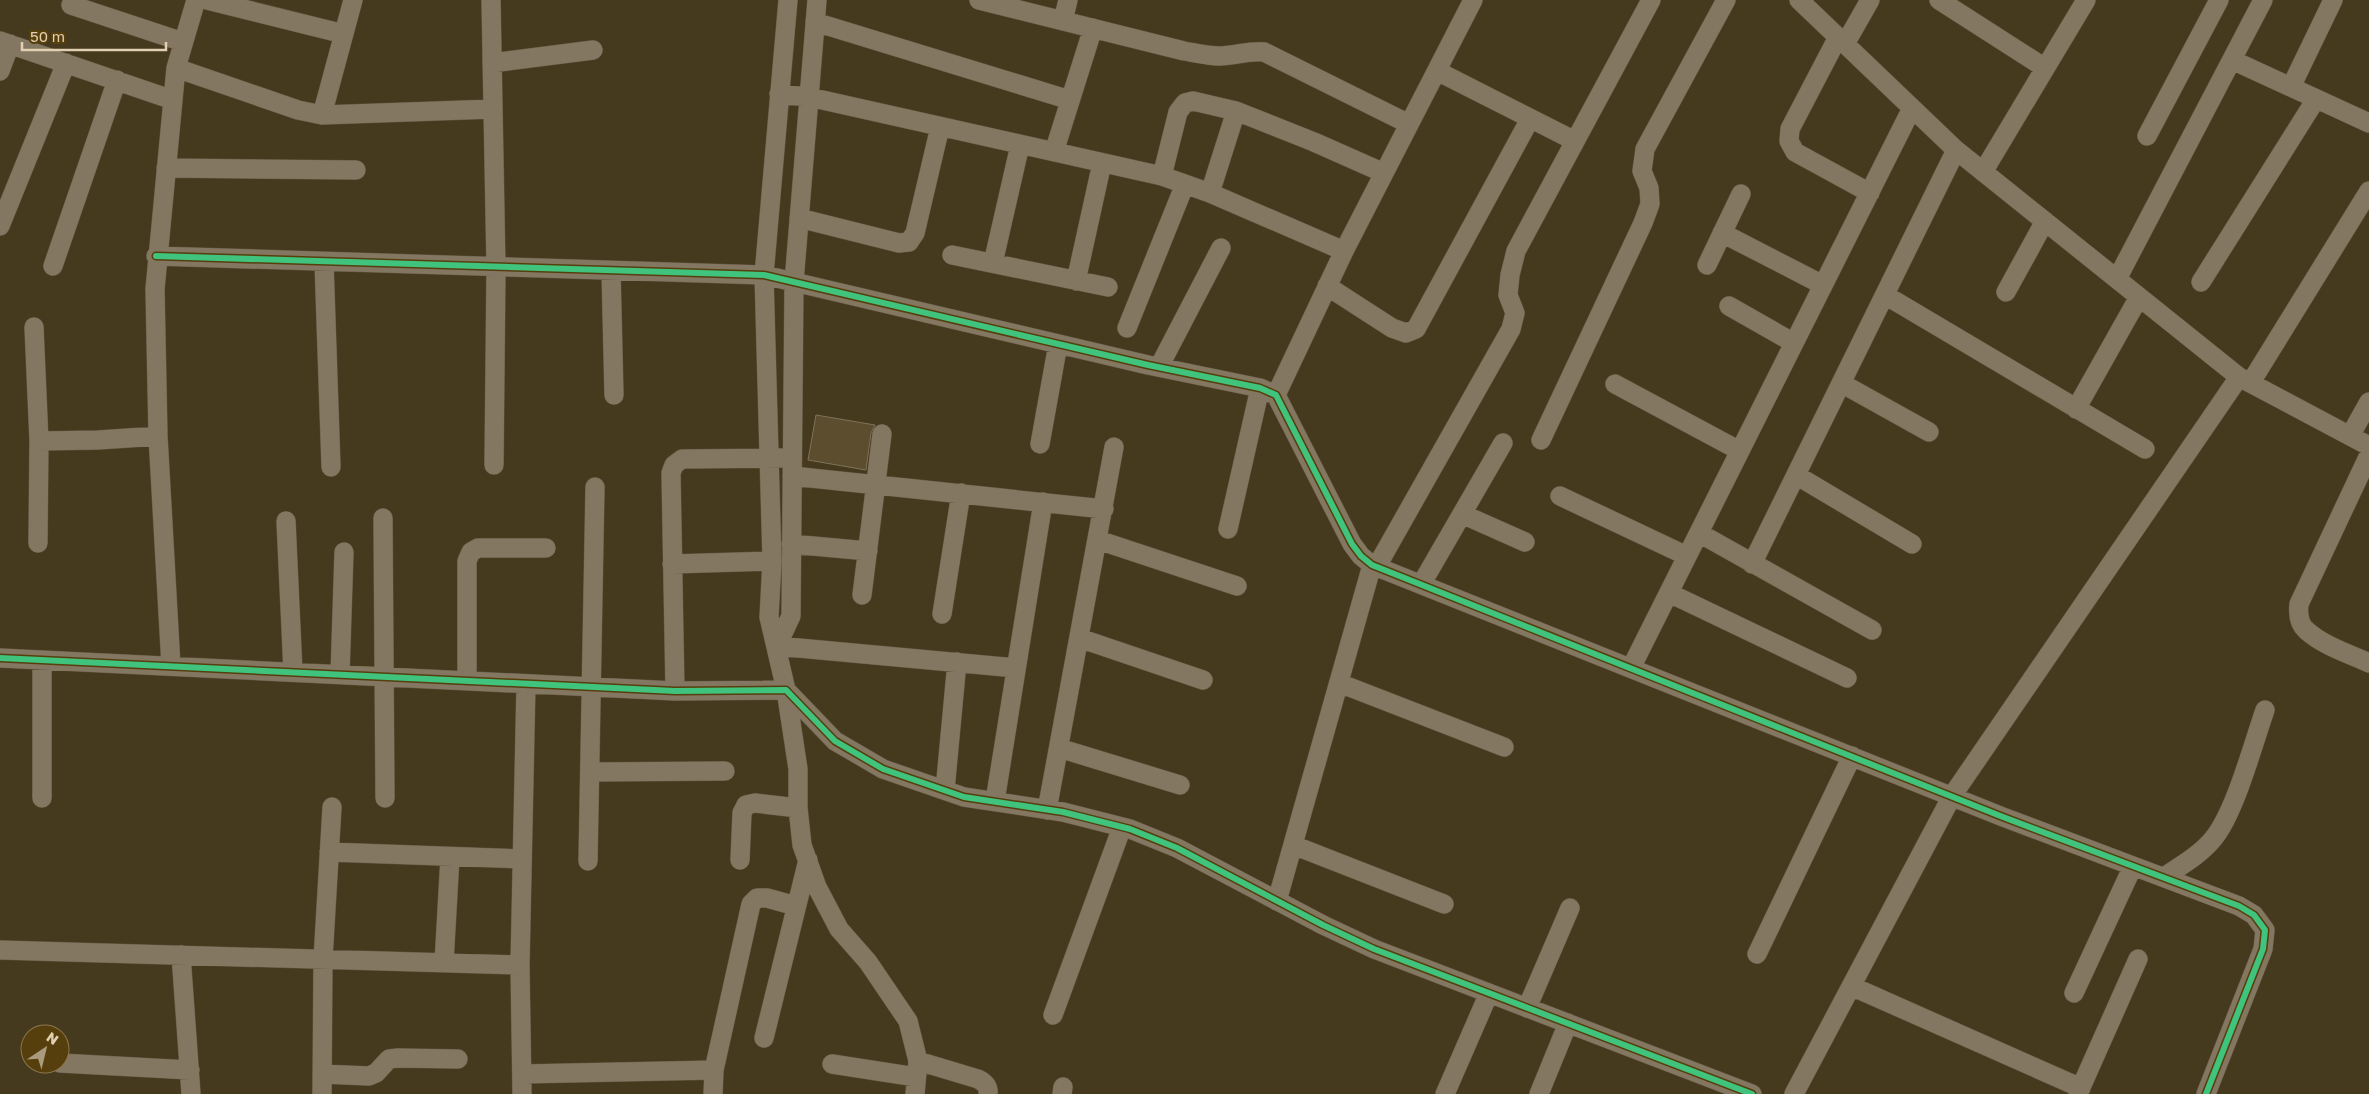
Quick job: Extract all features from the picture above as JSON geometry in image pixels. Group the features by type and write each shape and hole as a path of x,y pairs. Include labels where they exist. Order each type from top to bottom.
{"street":[{"path":"171,666 158,436 156,256 176,68 196,0"},
{"path":"207,0 344,34"},
{"path":"322,115 353,0"},
{"path":"491,0 496,268 494,465"},
{"path":"788,0 764,275 772,560 769,617 786,690 798,769 798,808 802,845 817,887 839,929 868,962 908,1022 916,1077"},
{"path":"777,646 791,616 794,282 817,0"},
{"path":"979,0 1017,5 1064,21 1184,51 1218,56 1236,55 1250,50 1264,52 1409,124"},
{"path":"1064,21 1068,0"},
{"path":"1228,529 1268,391 1327,286 1473,0"},
{"path":"1277,901 1339,683 1375,565 1511,328 1515,313 1508,295 1510,275 1516,251 1651,0"},
{"path":"1541,440 1646,217 1650,204 1648,188 1642,171 1645,149 1726,0"},
{"path":"1799,0 1956,150 2245,380 2369,446"},
{"path":"1870,0 1841,41 1790,129 1789,141 1795,152 1870,193"},
{"path":"1939,0 2045,68"},
{"path":"1983,172 2086,0"},
{"path":"2148,136 2220,0"},
{"path":"2117,279 2264,0"},
{"path":"2291,87 2333,0"},
{"path":"71,5 183,42"},
{"path":"815,22 1070,100"},
{"path":"1054,152 1093,28"},
{"path":"0,71 5,43 173,100"},
{"path":"492,63 594,50"},
{"path":"2232,60 2369,123"},
{"path":"0,226 66,63"},
{"path":"176,68 298,110 322,115 493,109"},
{"path":"1437,71 1575,141"},
{"path":"53,266 117,80"},
{"path":"779,94 809,97 1162,176 1210,194 1344,251"},
{"path":"2201,282 2316,98"},
{"path":"1162,176 1178,112 1185,103 1193,101 1236,111 1314,142 1384,174"},
{"path":"1631,668 1912,108"},
{"path":"1210,194 1236,111"},
{"path":"1327,286 1392,328 1406,332 1416,329 1530,119"},
{"path":"799,218 900,243 909,242 915,233 940,127"},
{"path":"993,263 1020,144"},
{"path":"1752,564 1956,150"},
{"path":"1076,281 1102,163"},
{"path":"166,168 356,170"},
{"path":"1127,328 1185,184"},
{"path":"1794,1094 1952,796 2245,380 2369,191"},
{"path":"1706,265 1741,194"},
{"path":"2006,292 2045,221"},
{"path":"1722,233 1823,285"},
{"path":"1159,367 1221,248"},
{"path":"952,255 1108,287"},
{"path":"156,256 764,275 1268,391 1352,544 1361,556 1375,565 1952,796 2239,906 2254,915 2265,930 2264,950 2206,1094"},
{"path":"324,262 331,467"},
{"path":"611,271 614,395"},
{"path":"1885,295 2145,449"},
{"path":"2076,409 2139,296"},
{"path":"1729,306 1794,342"},
{"path":"34,328 39,441 38,543"},
{"path":"1040,444 1058,344"},
{"path":"1841,383 1929,432"},
{"path":"1615,384 1740,451"},
{"path":"2350,436 2369,402"},
{"path":"862,595 882,434"},
{"path":"39,441 158,436"},
{"path":"1422,583 1503,443"},
{"path":"1047,810 1114,447"},
{"path":"2369,455 2299,604 2298,615 2304,629 2323,641 2369,663"},
{"path":"675,691 670,473 674,465 682,459 770,459 792,467 877,485 1104,509"},
{"path":"1796,475 1912,544"},
{"path":"588,861 595,487"},
{"path":"942,614 960,493"},
{"path":"1560,496 1687,556"},
{"path":"995,801 1043,502"},
{"path":"1462,514 1525,542"},
{"path":"383,518 385,798"},
{"path":"286,521 293,672"},
{"path":"1699,533 1872,630"},
{"path":"1098,540 1237,586"},
{"path":"792,544 868,551"},
{"path":"467,681 468,560 471,552 478,548 546,548"},
{"path":"340,675 344,552"},
{"path":"672,564 772,560"},
{"path":"1669,593 1847,678"},
{"path":"1080,638 1203,680"},
{"path":"777,646 1016,668"},
{"path":"0,658 675,691 786,690 835,742 883,769 964,796 1047,810 1122,827 1177,848 1277,901 1374,949 1752,1094"},
{"path":"42,660 42,798"},
{"path":"946,790 958,662"},
{"path":"1339,683 1504,747"},
{"path":"522,1094 520,965 526,684"},
{"path":"2164,877 2195,855 2213,839 2236,792 2265,710"},
{"path":"1059,748 1180,785"},
{"path":"1757,954 1852,756"},
{"path":"590,772 725,771"},
{"path":"740,860 742,813 746,805 755,803 798,808"},
{"path":"322,1094 323,959 332,807"},
{"path":"1053,1015 1122,827"},
{"path":"1293,845 1444,904"},
{"path":"329,852 522,859"},
{"path":"444,962 450,857"},
{"path":"764,1038 808,860"},
{"path":"2074,993 2132,866"},
{"path":"713,1094 714,1070 751,904 757,898 767,898 796,906"},
{"path":"1527,1008 1570,908"},
{"path":"0,950 520,965"},
{"path":"181,955 191,1094"},
{"path":"1851,986 2079,1091 2138,959"},
{"path":"1445,1094 1489,993"},
{"path":"1539,1094 1568,1023"},
{"path":"322,1074 369,1076 376,1073 388,1059 458,1059"},
{"path":"70,1063 190,1070"},
{"path":"832,1064 916,1077 978,1079 985,1083 989,1090 988,1094"},
{"path":"522,1074 714,1070"}],"building":[{"path":"816,415 875,425 871,433 866,470 808,460"}],"cycle path":[{"path":"156,256 764,275 1148,365 1260,388 1276,395 1352,544 1361,556 1372,565 2003,817 2239,906 2254,915 2265,930 2263,949 2206,1094"},
{"path":"0,658 675,691 786,690 835,741 883,769 964,797 1063,812 1130,829 1177,848 1323,925 1374,949 1752,1094"}]}
